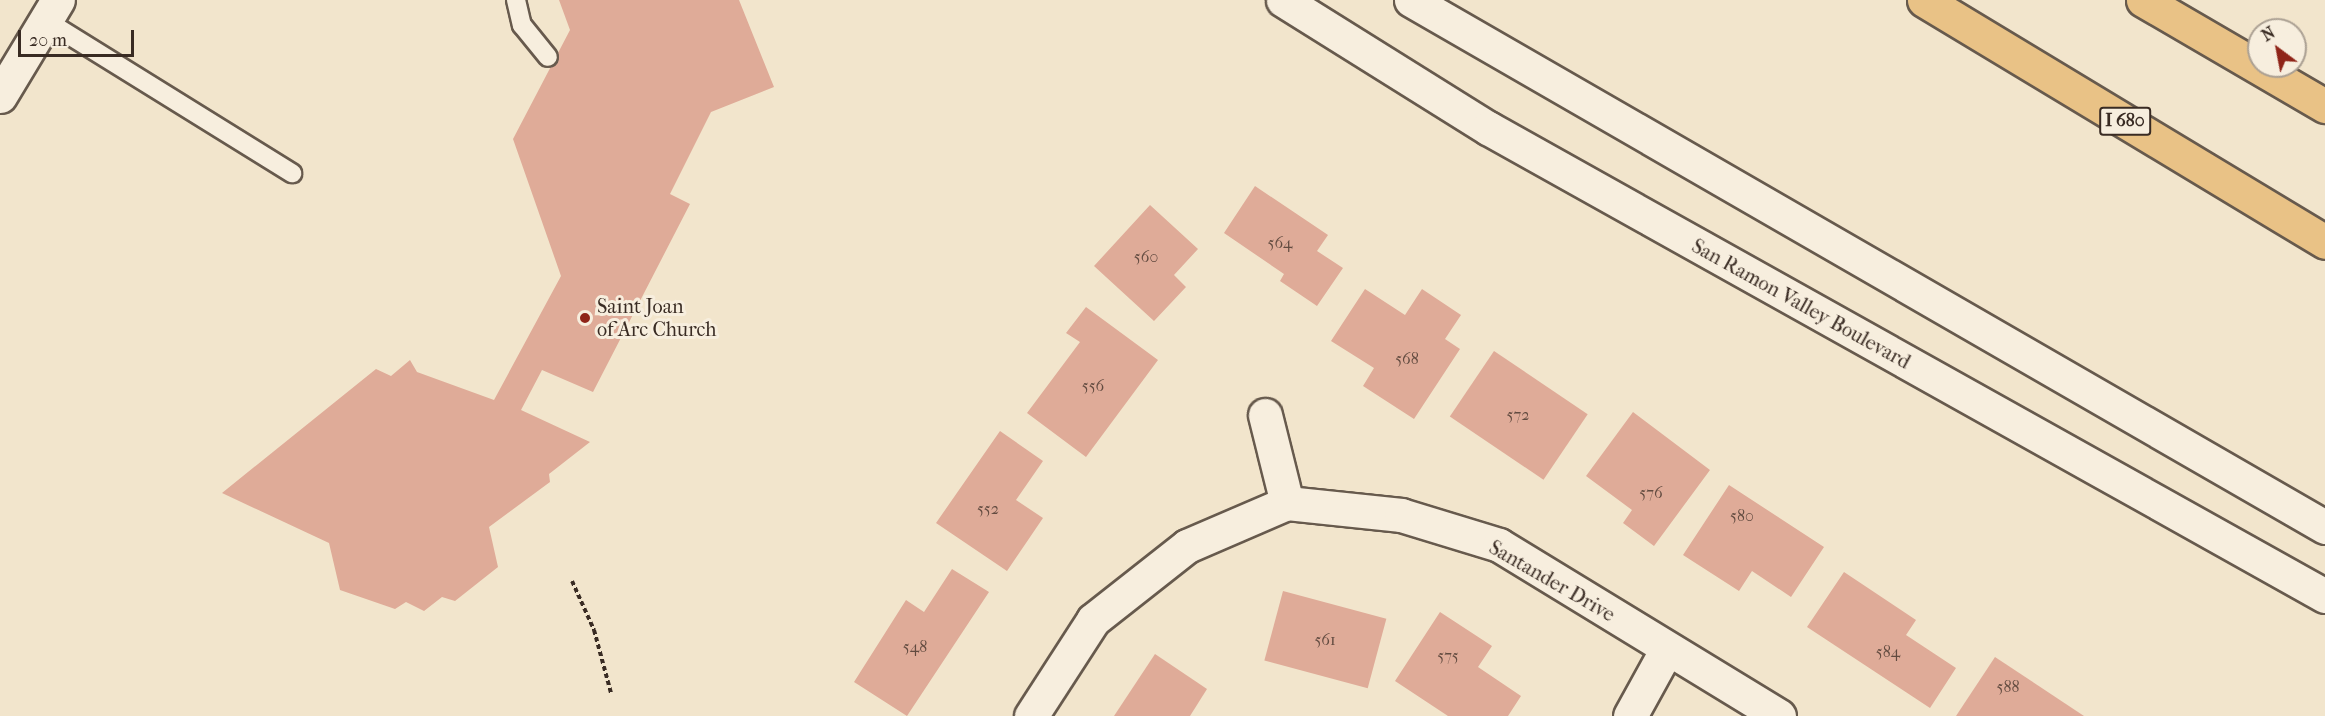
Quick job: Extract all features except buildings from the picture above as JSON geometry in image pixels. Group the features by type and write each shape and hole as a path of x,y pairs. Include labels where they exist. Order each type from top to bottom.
{"highway":[{"name":"I 680","path":"1924,0 2325,242"},
{"path":"2143,0 2325,106"}],"main road":[{"name":"San Ramon Valley Boulevard","path":"1283,0 1488,128 2325,596"},
{"path":"1411,0 2325,527"},
{"path":"0,96 52,10"},
{"path":"1264,415 1287,503"},
{"name":"Santander Drive","path":"1031,716 1093,620 1187,546 1287,503 1401,515 1499,545 1779,716"},
{"path":"1630,716 1667,649"}],"lane":[{"path":"516,0 522,25 548,57"},
{"path":"52,10 292,173"}],"path":[{"path":"572,581 594,630 610,693"}],"place":[{"name":"Saint Joan of Arc Church","path":"585,318"}]}
